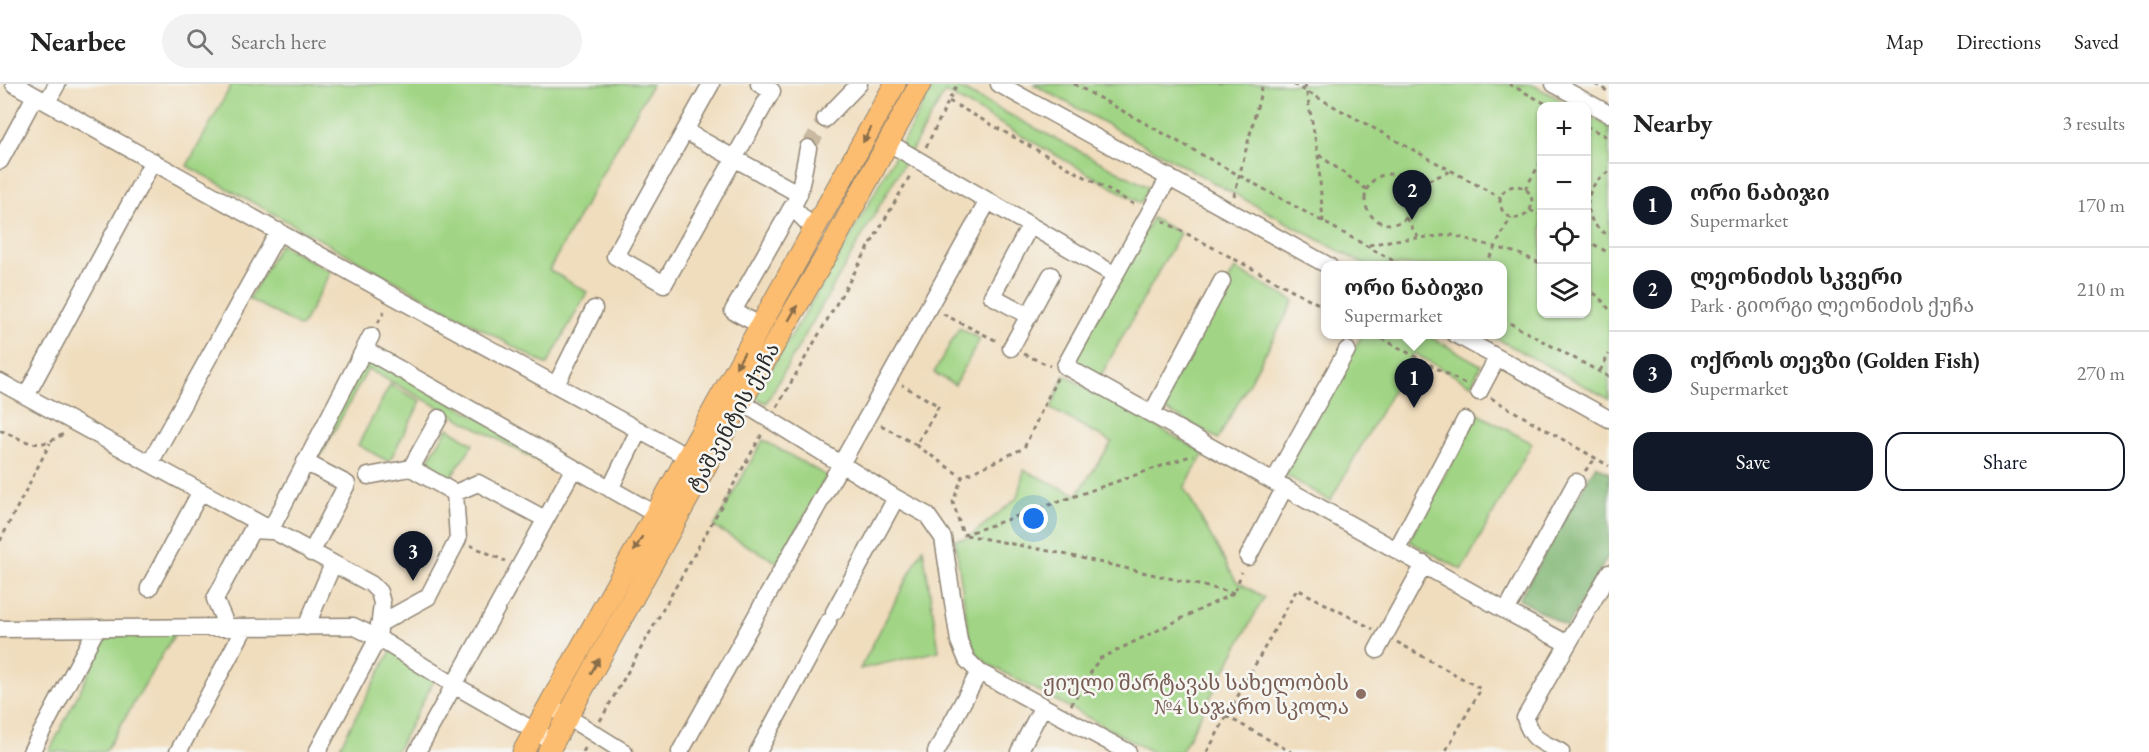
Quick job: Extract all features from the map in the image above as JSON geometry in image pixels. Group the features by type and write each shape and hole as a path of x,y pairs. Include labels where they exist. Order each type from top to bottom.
{"main road":[{"name":"ტაშკენტის ქუჩა","path":"523,752 895,84"},
{"name":"ტაშკენტის ქუჩა","path":"551,747 920,84"}],"street":[{"path":"14,84 393,296 686,456"},
{"path":"0,161 41,99 57,84"},
{"path":"711,84 615,256 664,284 772,91 759,84"},
{"path":"825,119 860,84"},
{"path":"999,84 1321,262"},
{"path":"1554,84 1609,114"},
{"path":"1582,99 1590,84"},
{"path":"685,131 734,158 796,201 814,229"},
{"path":"889,143 1114,275"},
{"path":"760,325 733,311 796,201 808,148"},
{"path":"26,396 153,161"},
{"path":"1169,177 1065,366 1568,644"},
{"path":"680,752 988,201"},
{"path":"1029,316 992,296 1030,226"},
{"path":"150,463 279,231"},
{"path":"1011,348 1051,275"},
{"path":"1152,413 1222,281"},
{"path":"556,385 594,309"},
{"path":"1464,339 1609,419"},
{"path":"270,531 367,342 574,468 655,514"},
{"path":"1248,557 1280,484 1347,350"},
{"path":"1479,392 1497,358"},
{"path":"0,382 371,584 379,592 381,603 379,631 317,752"},
{"path":"741,402 927,515 943,538 958,641 967,660 979,672 1128,752"},
{"path":"411,468 439,418"},
{"path":"1397,549 1465,420"},
{"path":"610,489 639,430"},
{"path":"305,462 347,484 312,553"},
{"path":"368,476 411,468 455,493"},
{"path":"417,752 574,468"},
{"path":"1506,611 1576,482"},
{"path":"455,493 478,483 545,519"},
{"path":"149,588 201,490"},
{"path":"379,631 428,597 458,539 455,493"},
{"path":"758,752 896,498"},
{"path":"227,627 215,599 252,530 270,531"},
{"path":"306,627 333,564"},
{"path":"1381,642 1424,564"},
{"path":"1561,752 1536,746 1525,718 1609,573"},
{"path":"0,629 353,626 379,631 454,685 536,730 551,747"},
{"path":"178,752 246,627"},
{"path":"31,752 97,628"},
{"path":"936,752 979,672"},
{"path":"550,704 567,718 624,752"},
{"path":"1019,752 1043,706"}],"path":[{"path":"1074,84 1394,261"},
{"path":"1230,211 1263,84"},
{"path":"1293,84 1501,198"},
{"path":"1305,84 1318,154 1323,222"},
{"path":"1509,84 1543,102"},
{"path":"1595,84 1609,92"},
{"path":"1591,128 1609,138"},
{"path":"1318,154 1366,189"},
{"path":"1525,189 1537,169"},
{"path":"1412,187 1451,171"},
{"path":"1609,172 1594,183 1587,205 1596,227 1609,235"},
{"path":"1392,174 1406,180 1412,187 1415,204 1406,218 1399,223 1390,225 1374,219 1365,204 1366,189 1377,177 1392,174"},
{"path":"1514,186 1525,189 1532,199 1530,210 1522,217 1511,218 1502,211 1501,198 1508,189 1514,186"},
{"path":"1530,210 1537,214"},
{"path":"1406,218 1418,238"},
{"path":"1488,261 1511,218"},
{"path":"1367,246 1394,240 1452,235 1517,253 1537,262"},
{"path":"1591,242 1609,253"},
{"path":"1591,291 1609,309"},
{"path":"367,342 393,296"},
{"path":"1507,322 1609,377"},
{"path":"1383,339 1609,466"},
{"path":"1600,372 1609,354"},
{"path":"963,535 953,502 962,477 1024,448 1060,371"},
{"path":"888,377 939,405 916,445"},
{"path":"866,417 916,445 962,477"},
{"path":"0,541 50,443 76,424"},
{"path":"0,430 35,445 50,443"},
{"path":"943,538 963,535 1214,448"},
{"path":"963,535 1059,553 1234,593"},
{"path":"458,539 519,568"},
{"path":"1064,717 1099,659 1234,593 1248,557"},
{"path":"1207,752 1297,589 1381,642 1482,689 1445,752"},
{"path":"1226,716 1291,752"}],"green space":[{"path":"232,84 652,84 549,270 587,292 547,365 187,166"},
{"path":"951,84 1150,188 1140,203 945,92 766,403 754,397 843,250 934,85"},
{"path":"1033,84 1531,84 1565,102 1537,102 1537,318 1591,318 1591,116 1609,127 1609,399 1497,339 1507,339 1507,261 1358,261"},
{"path":"1152,218 1180,233 1100,377 1073,362"},
{"path":"280,244 331,272 301,327 249,299"},
{"path":"1235,269 1294,301 1218,439 1159,406"},
{"path":"959,328 980,339 955,385 934,373"},
{"path":"1360,339 1434,339 1481,365 1471,385 1414,353 1330,501 1284,474"},
{"path":"367,357 552,457 547,466 368,369 320,457 314,453"},
{"path":"1064,375 1204,453 1184,488 1236,581 1264,597 1181,752 1152,752 988,664 977,653 969,636 955,540 968,538 1017,498 1024,470 1077,495 1112,442 1051,409"},
{"path":"390,385 421,401 389,462 358,445"},
{"path":"1478,414 1532,443 1462,570 1409,541"},
{"path":"448,428 473,444 448,482 424,466"},
{"path":"763,440 827,476 778,563 714,527"},
{"path":"1596,465 1609,473 1609,555 1567,627 1519,599"},
{"path":"923,548 939,651 860,669"},
{"path":"175,633 105,752 49,752 108,635"},
{"path":"392,649 438,673 396,752 337,752"}],"tunnel":[{"path":"808,148 825,119"}],"place":[{"name":"ლეონიძის სკვერი","path":"1412,220"},
{"name":"ორი ნაბიჯი","path":"1414,408"},
{"name":"ოქროს თევზი (Golden Fish)","path":"413,581"},
{"name":"ჟიული შარტავას სახელობის №4 საჯარო სკოლა","path":"1361,694"}]}
